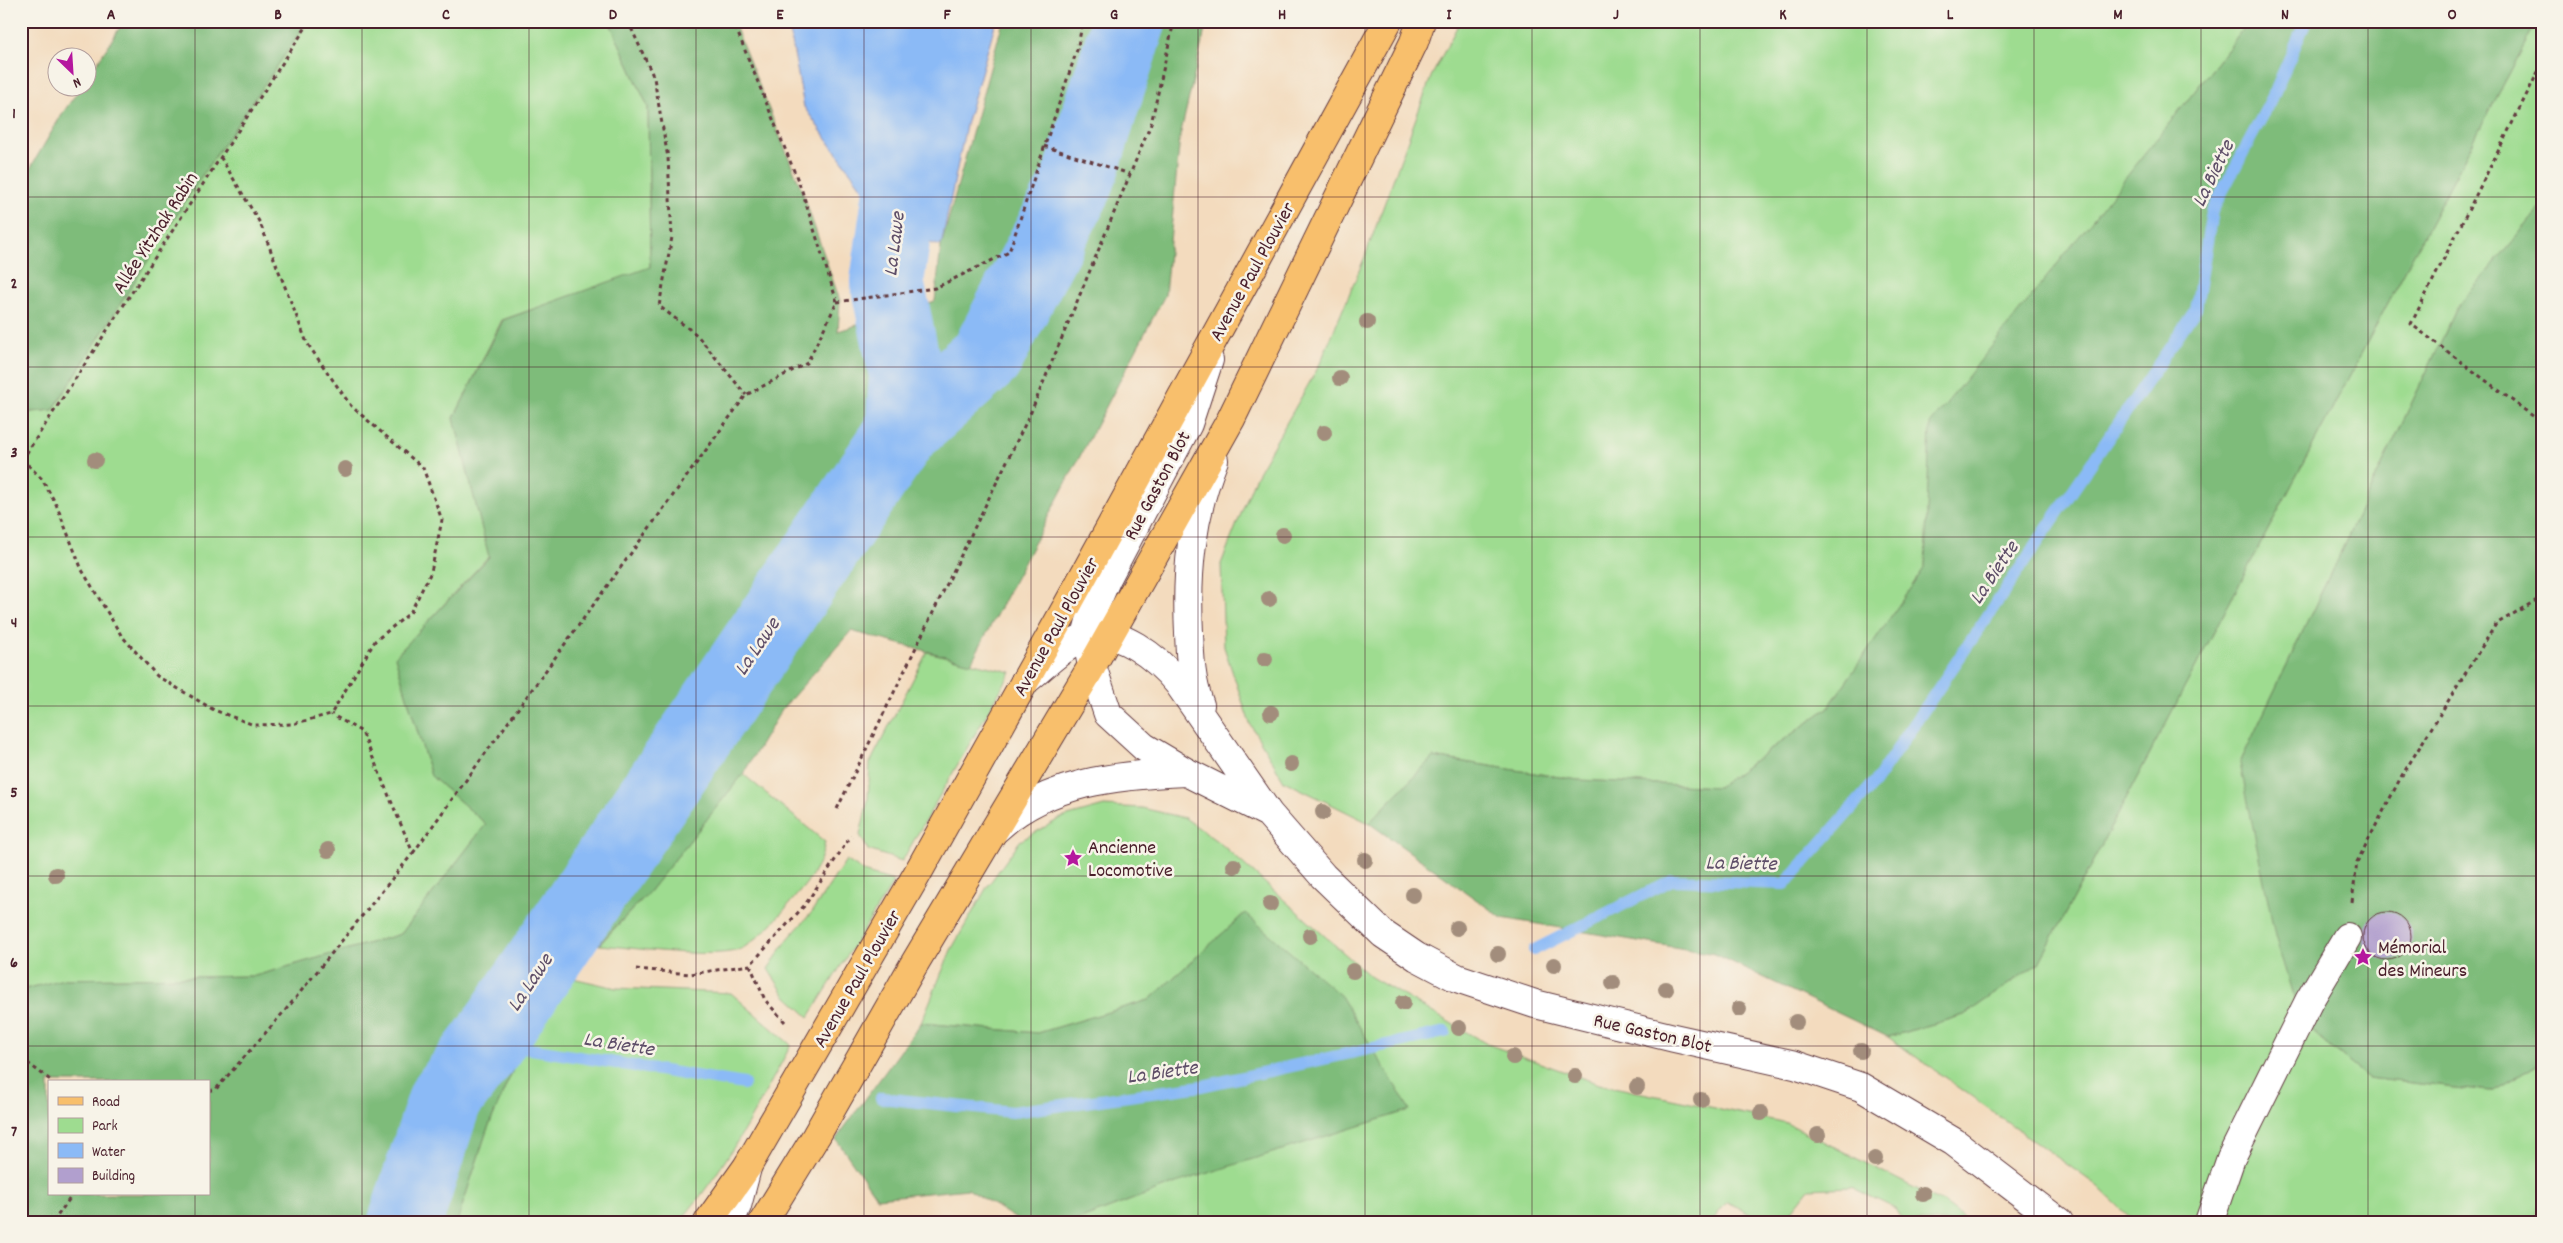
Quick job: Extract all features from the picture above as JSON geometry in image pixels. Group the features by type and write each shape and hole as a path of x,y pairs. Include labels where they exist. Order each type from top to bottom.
{"main road":[{"name":"Avenue Paul Plouvier","path":"708,1222 747,1167 916,876 1388,21"},
{"path":"763,1222 816,1136 993,831 1092,666 1098,636 1231,419 1409,51 1421,21"}],"street":[{"name":"Rue Gaston Blot","path":"1218,330 1188,424 1107,578 1093,610 1098,636 1144,650 1162,663 1208,724 1269,814 1335,888 1383,934 1417,957 1457,978 1535,1004 1795,1065 1861,1088 1954,1142 2059,1222"},
{"name":"Rue Gaston Blot","path":"1208,724 1194,689 1190,656 1187,592 1190,551 1212,466 1231,419"},
{"path":"1025,681 1098,636"},
{"name":"Rue Gaston Blot","path":"1092,666 1108,714 1144,747 1186,772 1269,814"},
{"name":"Rue Gaston Blot","path":"993,831 1013,812 1033,802 1071,788 1128,774 1186,772"},
{"path":"2209,1222 2231,1158 2309,1001 2348,936"},
{"path":"730,1222 737,1206 747,1167"}],"path":[{"name":"Allée Yitzhak Rabin","path":"22,460 310,21"},
{"path":"628,21 654,78 668,158 672,237 659,306 697,335 746,395"},
{"path":"210,1091 216,1089 289,1006 413,853 746,395 807,363 839,302 801,188 733,21"},
{"path":"839,302 935,288 1009,252 1077,50 1083,21"},
{"path":"837,809 1031,412 1151,124 1174,21"},
{"path":"2542,64 2411,324 2542,423"},
{"path":"1044,146 1130,174"},
{"path":"221,158 260,223 306,342 351,406 423,468 442,520 431,572 410,613 375,641 331,714"},
{"path":"22,460 42,479 56,504 82,570 121,635 157,676 214,710 254,725 292,724 331,714 362,732 413,853"},
{"path":"2348,936 2357,862 2401,777 2496,624 2542,597"},
{"path":"636,969 690,974 750,965 805,905 851,836"},
{"path":"750,965 765,1000 785,1022"},
{"path":"21,1058 50,1080"},
{"path":"53,1222 72,1196"}],"green space":[{"path":"124,21 308,21 201,177 53,410 21,413 21,184 73,98 98,98 98,61"},
{"path":"308,21 609,21 648,107 650,268 502,320 454,418 489,556 395,657 431,776 486,824 401,934 255,976 64,979 21,990 21,413 53,410 201,177"},
{"path":"609,21 733,21 801,188 840,301 838,331 935,301 941,246 1003,21 1207,21 1180,136 1165,295 971,663 851,631 782,709 743,774 648,893 541,1004 487,1130 457,1222 21,1222 21,990 64,979 255,976 401,934 486,824 431,776 395,657 489,557 454,418 503,320 650,267 648,107"},
{"path":"1460,21 2248,21 2229,48 1931,424 1925,567 1828,708 1718,787 1578,780 1433,757 1369,823 1284,781 1250,724 1224,647 1221,564 1256,476 1319,366 1364,259 1431,77"},
{"path":"2248,21 2537,21 2039,963 1964,1015 1888,1037 1715,954 1502,918 1369,823 1433,757 1578,780 1718,787 1828,708 1925,567 1930,424 2229,48"},
{"path":"2537,21 2542,21 2542,206 2457,308 2240,763 2312,1032 2368,1078 2491,1092 2542,1062 2542,1189 2535,1222 2135,1222 2096,1185 1888,1037 1964,1015 2039,963"},
{"path":"2542,206 2542,1062 2491,1092 2368,1078 2312,1032 2300,1019 2275,936 2240,763 2457,308"},
{"path":"927,652 1011,672 902,861 868,850 860,835 868,800 870,763"},
{"path":"743,774 825,842 817,867 802,889 756,939 743,948 732,952 696,953 599,945 648,893"},
{"path":"1104,806 1142,808 1185,818 1221,844 1371,977 1487,1044 1599,1084 1787,1123 1944,1203 1969,1222 1904,1222 1896,1209 1851,1187 1809,1189 1783,1222 1765,1222 1727,1202 1711,1222 1073,1222 1176,1183 1245,913 1149,1000 1038,1033 921,1023 951,950 987,887 1020,841 1061,818"},
{"path":"846,860 866,873 894,881 809,1017 785,995 768,969 788,939 812,912"},
{"path":"1245,913 1341,996 1410,1110 1176,1183 1073,1222 1021,1222 968,1189 877,1198 836,1139 921,1023 1038,1033 1149,1000"},
{"path":"568,977 616,988 731,993 791,1045 726,1159 712,1181 679,1222 457,1222 487,1130 541,1004"}],"water":[{"path":"788,21 996,21 966,125 941,246 894,233 804,107"}],"building":[{"path":"2387,912 2396,914 2404,919 2409,927 2411,936 2409,945 2404,953 2396,958 2387,960 2378,958 2370,953 2365,945 2363,936 2365,927 2370,919 2378,914"}],"waterway":[{"name":"La Lawe","path":"405,1222 445,1099 488,1042 902,432 906,375 887,282 900,192 935,79 937,21"},
{"path":"902,432 987,356 1077,183 1129,21"},
{"name":"La Biette","path":"1534,950 1672,880 1785,884 1875,782 2196,309 2212,211 2272,98 2306,21"},
{"name":"La Biette","path":"881,1098 1012,1112 1202,1086 1445,1032"},
{"name":"La Biette","path":"488,1042 744,1084"}],"place":[{"name":"Ancienne Locomotive","path":"1073,858"},
{"name":"Mémorial des Mineurs","path":"2363,957"}]}
